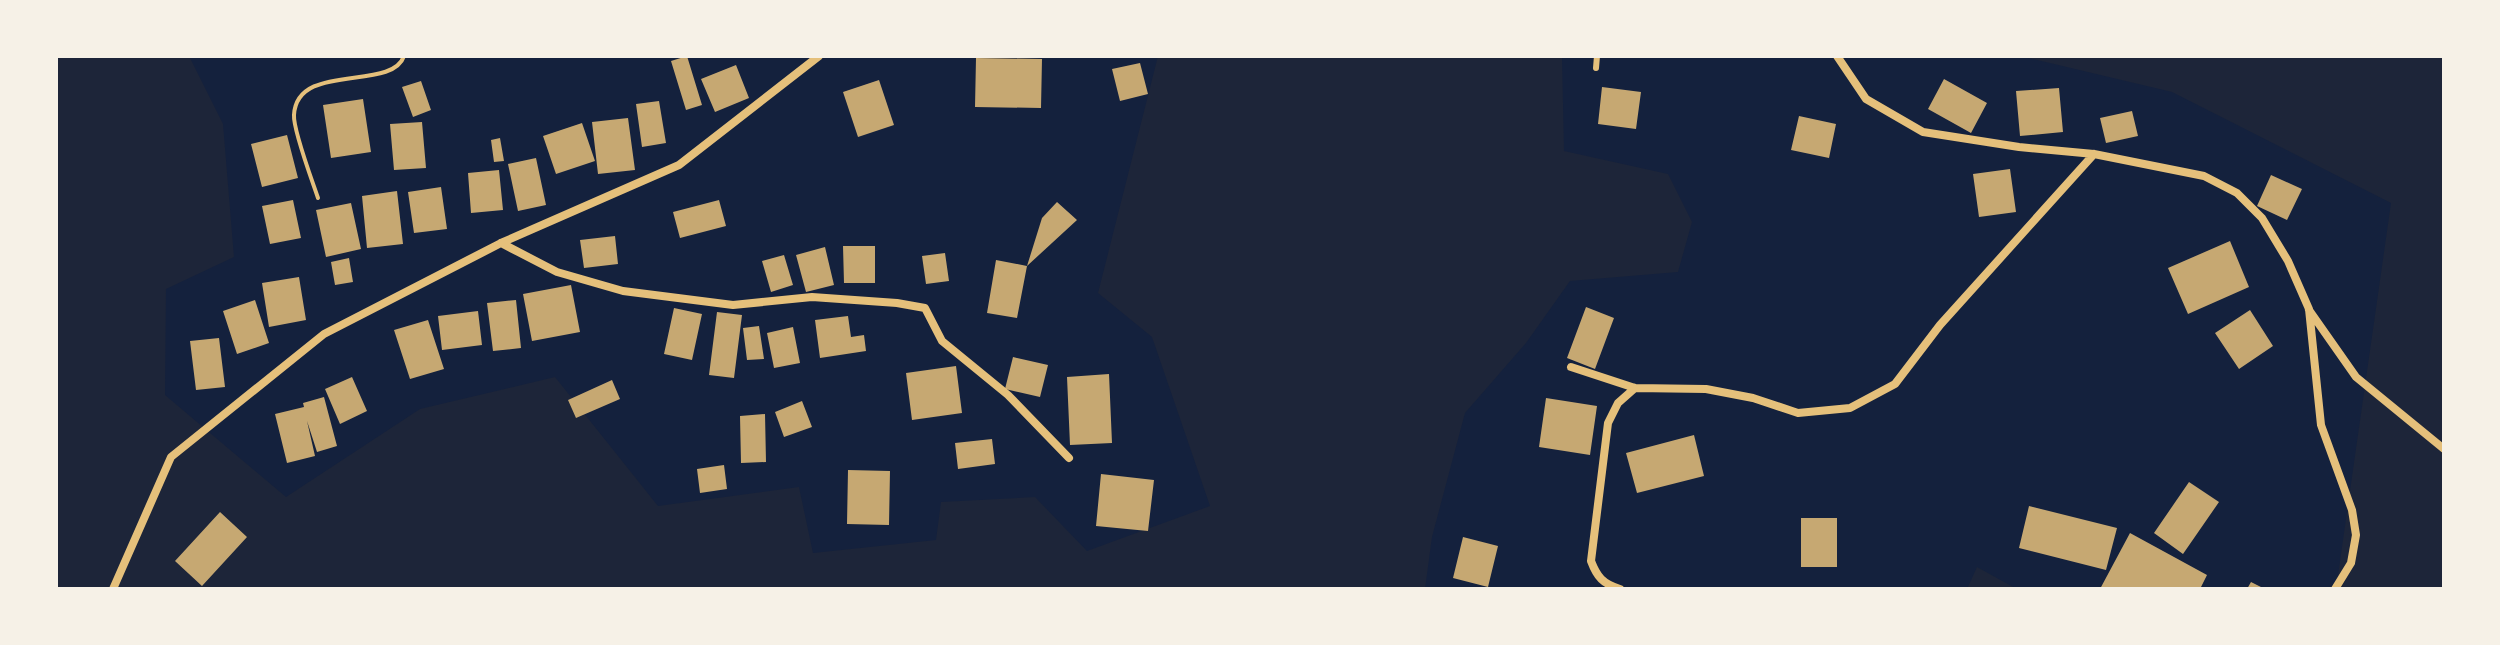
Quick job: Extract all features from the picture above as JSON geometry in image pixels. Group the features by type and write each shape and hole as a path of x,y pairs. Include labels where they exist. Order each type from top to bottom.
{"street":[{"path":"113,589 171,457 324,334 501,243 679,165 819,56"},
{"path":"1837,56 1866,99 1923,132 2019,147 2094,154 2204,176 2237,193 2262,218 2288,261 2309,309 2356,377 2444,449"},
{"path":"1571,367 1635,388 1706,389 1753,398 1798,413 1850,408 1895,384 1940,325 2094,154"},
{"path":"501,243 557,272 623,291 733,305 812,297 925,308 942,341 1008,395 1069,458"},
{"path":"2309,309 2321,425 2352,510 2356,535 2351,563 2335,589"},
{"path":"1620,589 1597,577 1591,561 1608,423 1618,403 1635,388"}],"lane":[{"path":"1596,68 1597,56"}],"path":[{"path":"318,198 293,119 295,103 305,93 325,82 393,70 404,56"}],"shaded area":[{"path":"56,56 189,56 223,124 234,257 166,289 165,395 286,497 420,409 555,377 658,506 799,487 813,553 936,540 941,502 1035,497 1087,551 1210,506 1152,337 1098,293 1158,56 1562,56 1564,151 1668,174 1692,222 1678,272 1570,281 1526,343 1465,413 1432,537 1425,589 56,589"},
{"path":"2020,56 2444,56 2444,589 2336,589 2391,203 2172,92"},
{"path":"1977,567 2015,588 2015,589 1967,589"}],"building":[{"path":"687,56 702,105 686,110 671,61"},
{"path":"976,58 1042,59 1041,108 975,107"},
{"path":"1140,63 1148,94 1120,101 1112,69"},
{"path":"736,65 749,98 715,112 701,79"},
{"path":"1944,79 1987,103 1971,133 1928,109"},
{"path":"879,80 894,125 858,137 843,92"},
{"path":"421,81 431,110 413,117 402,87"},
{"path":"1602,87 1641,92 1636,129 1598,124"},
{"path":"2059,88 2063,132 2020,136 2016,91"},
{"path":"363,99 371,152 331,158 323,105"},
{"path":"659,101 666,143 642,147 636,104"},
{"path":"2132,111 2138,136 2106,143 2100,118"},
{"path":"1799,116 1836,124 1829,158 1791,150"},
{"path":"628,118 635,170 598,174 592,122"},
{"path":"422,122 426,168 394,170 390,124"},
{"path":"582,123 595,161 556,174 543,136"},
{"path":"287,135 298,178 262,187 251,144"},
{"path":"500,138 504,161 494,162 491,140"},
{"path":"536,158 546,205 518,211 508,164"},
{"path":"2010,169 2016,212 1979,217 1973,174"},
{"path":"499,170 503,210 471,213 468,173"},
{"path":"2271,175 2302,189 2287,220 2257,206"},
{"path":"441,187 447,229 414,233 408,192"},
{"path":"397,191 403,244 367,248 362,196"},
{"path":"293,200 301,238 270,244 262,206"},
{"path":"719,200 726,226 680,238 673,212"},
{"path":"1057,202 1077,220 1027,266 1042,218"},
{"path":"351,203 361,249 326,257 316,210"},
{"path":"615,236 618,264 584,268 580,240"},
{"path":"2230,241 2249,287 2188,314 2168,268"},
{"path":"843,246 875,246 875,283 844,283"},
{"path":"825,247 834,285 806,292 796,255"},
{"path":"945,253 949,281 926,284 922,256"},
{"path":"784,255 793,285 771,292 762,261"},
{"path":"349,258 353,282 335,285 331,262"},
{"path":"996,260 1027,266 1017,318 987,313"},
{"path":"299,277 306,320 269,327 262,283"},
{"path":"571,285 580,332 532,341 523,294"},
{"path":"255,300 269,343 237,354 223,311"},
{"path":"516,300 521,348 493,351 487,303"},
{"path":"1586,307 1614,318 1595,369 1567,358"},
{"path":"674,308 702,314 692,360 664,354"},
{"path":"2250,310 2273,346 2239,369 2215,333"},
{"path":"478,311 482,345 442,350 438,316"},
{"path":"717,312 742,315 734,378 709,375"},
{"path":"848,316 851,337 864,335 866,351 820,358 815,320"},
{"path":"428,320 444,369 410,379 394,330"},
{"path":"759,326 764,359 747,360 743,328"},
{"path":"793,327 800,363 774,368 767,333"},
{"path":"219,338 225,387 196,390 190,341"},
{"path":"1013,357 1048,365 1040,397 1005,389"},
{"path":"956,366 962,413 912,420 906,373"},
{"path":"1109,374 1112,443 1070,445 1067,377"},
{"path":"352,377 367,411 340,424 325,389"},
{"path":"612,380 620,399 576,418 568,400"},
{"path":"324,397 337,446 317,452 307,421 315,456 287,463 275,414 304,407 303,403"},
{"path":"1546,398 1597,406 1590,455 1539,447"},
{"path":"802,401 812,427 784,437 775,412"},
{"path":"765,414 766,462 741,463 740,416"},
{"path":"1694,435 1704,476 1637,493 1626,453"},
{"path":"992,439 995,464 958,469 955,443"},
{"path":"724,465 727,489 700,493 697,469"},
{"path":"848,470 890,471 889,525 847,524"},
{"path":"1101,474 1154,480 1148,531 1096,526"},
{"path":"2189,482 2219,502 2183,554 2154,533"},
{"path":"2029,506 2117,528 2106,570 2019,548"},
{"path":"220,512 247,537 202,586 175,561"},
{"path":"1801,518 1837,518 1837,567 1801,567"},
{"path":"2130,533 2207,575 2200,589 2100,589"},
{"path":"1463,537 1498,546 1488,587 1453,578"},
{"path":"2251,582 2265,589 2247,589"}]}
